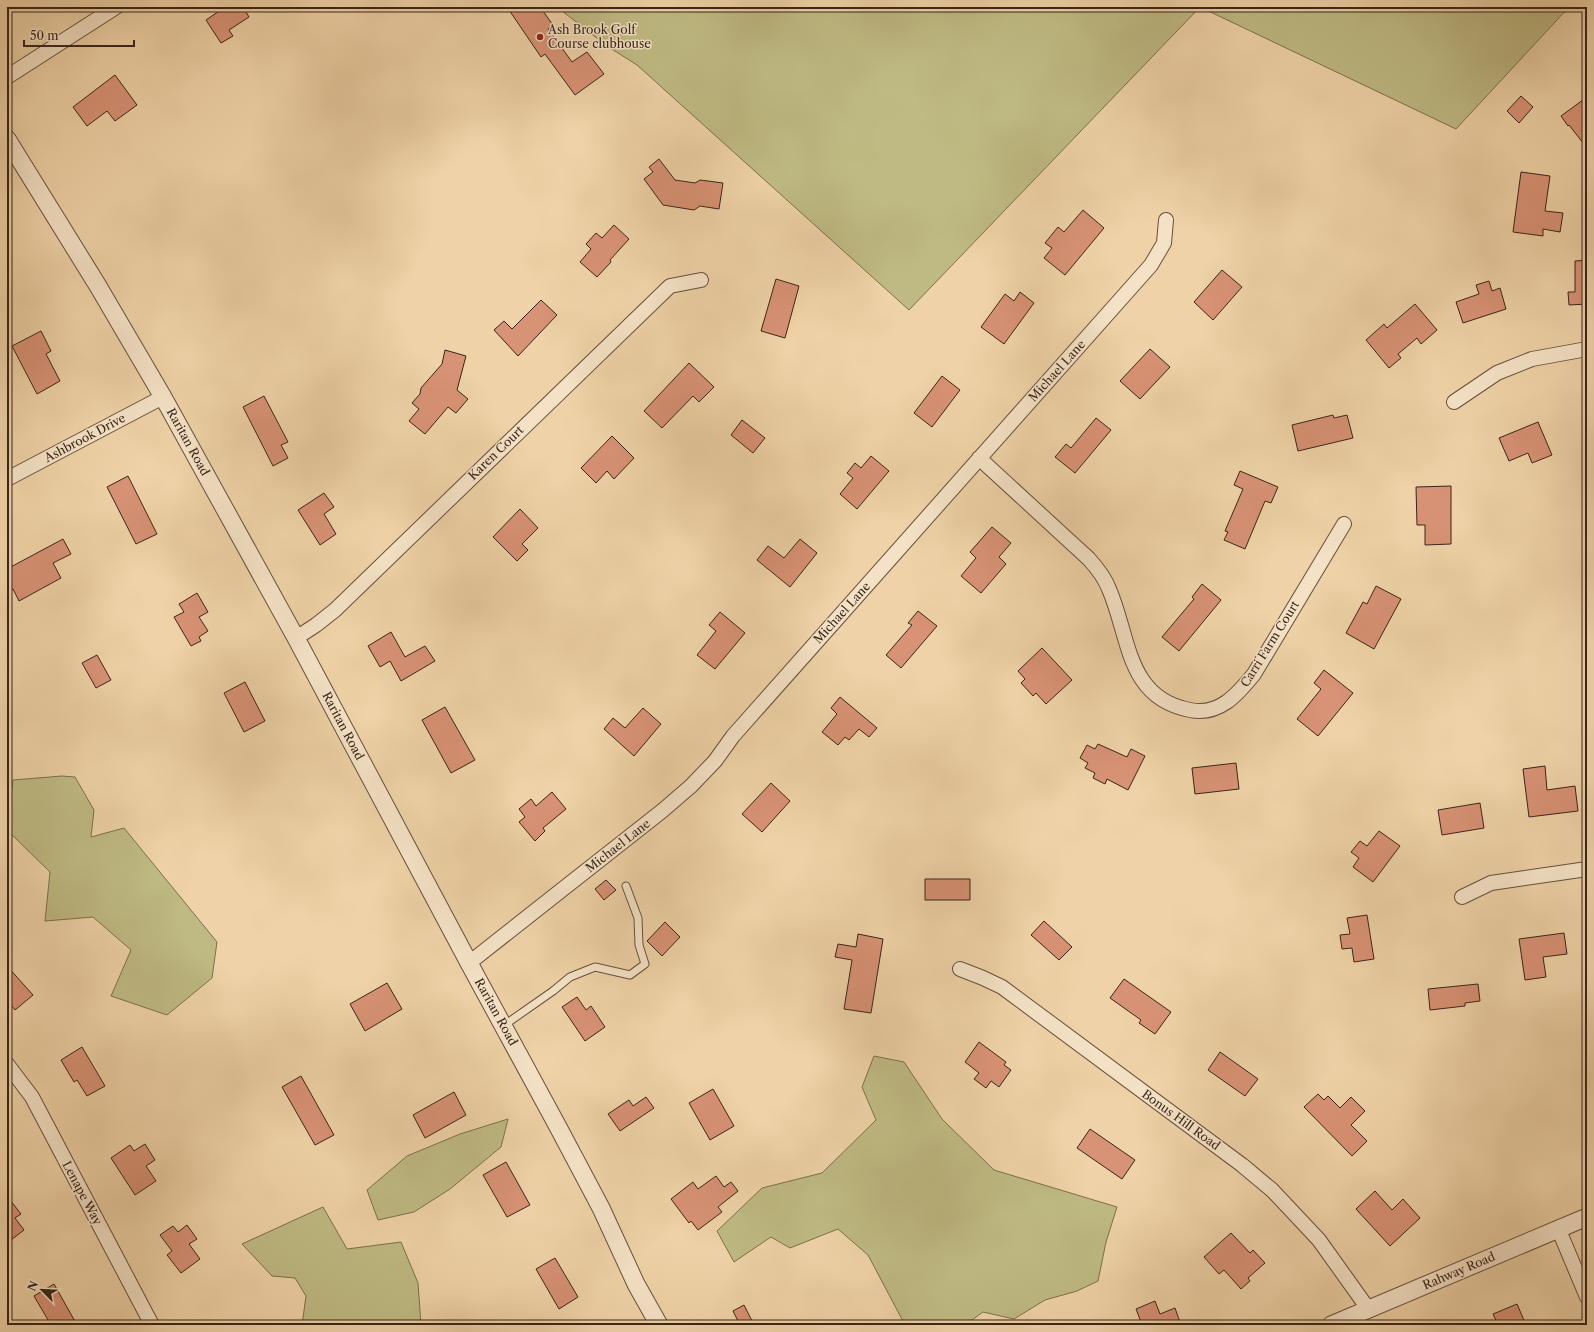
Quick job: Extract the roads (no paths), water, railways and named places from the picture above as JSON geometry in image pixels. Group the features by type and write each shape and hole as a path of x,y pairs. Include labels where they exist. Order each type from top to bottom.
{"street":[{"path":"7,77 116,7"},
{"name":"Raritan Road","path":"7,139 98,286 164,397 296,638 469,964 601,1208 636,1284 659,1325"},
{"name":"Michael Lane","path":"469,964 662,811 691,786 715,761 732,736 1151,265 1164,243 1166,220"},
{"name":"Karen Court","path":"296,638 335,610 670,286 701,280"},
{"path":"1454,402 1497,373 1532,359 1587,349"},
{"name":"Ashbrook Drive","path":"7,479 164,397"},
{"name":"Carri Farm Court","path":"979,458 1089,559 1101,573 1114,602 1128,653 1146,686 1157,697 1169,705 1199,712 1212,710 1226,703 1240,692 1254,674 1344,524"},
{"path":"1462,897 1491,883 1587,869"},
{"name":"Bonus Hill Road","path":"960,969 1002,987 1242,1165 1272,1190 1319,1240 1369,1310"},
{"name":"Lenape Way","path":"7,1064 32,1097 152,1325"},
{"name":"Rahway Road","path":"1331,1325 1587,1216"},
{"path":"1558,1228 1587,1297"}],"lane":[{"path":"503,1026 553,991 570,977 595,967 630,975 645,964 639,945 638,918 626,886"}],"place":[{"name":"Ash Brook Golf Course clubhouse","path":"540,37"}]}
